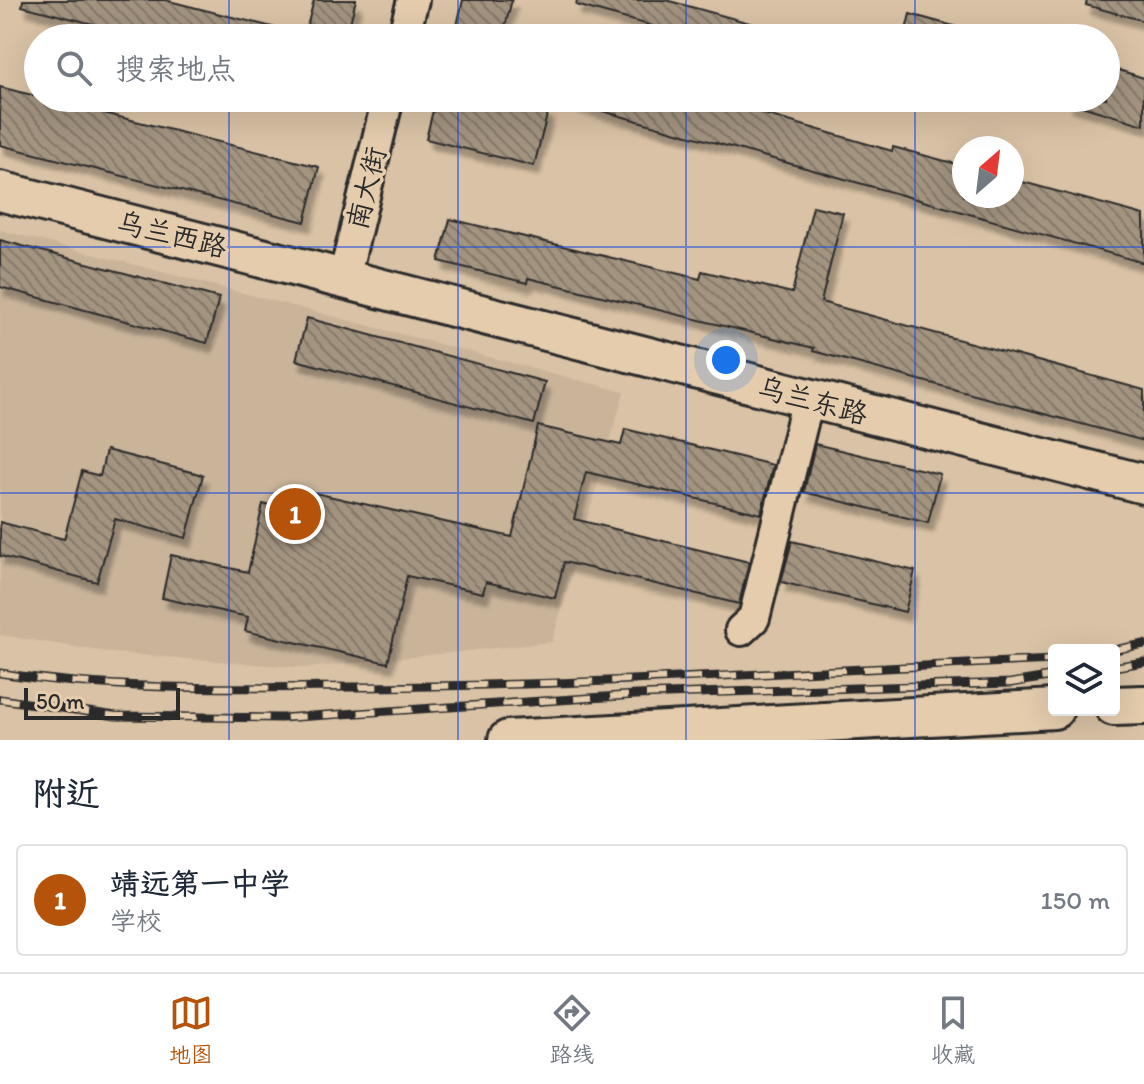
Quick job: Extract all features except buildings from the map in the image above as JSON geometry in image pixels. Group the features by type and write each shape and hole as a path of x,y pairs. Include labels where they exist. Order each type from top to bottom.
{"main road":[{"name":"乌兰西路","path":"0,191 344,278"},
{"name":"乌兰东路","path":"344,278 1144,484"},
{"path":"1120,706 1144,705"},
{"path":"508,740 1048,709"}],"street":[{"path":"407,24 413,0"},
{"name":"南大街","path":"344,278 385,112"},
{"path":"741,630 754,618 808,399"}],"shaded area":[{"path":"0,230 624,392 552,642 307,668 113,653 0,635"}],"railway":[{"path":"1120,649 1144,644"},
{"path":"0,673 87,683 175,687 439,686 615,681 1048,660"},
{"path":"1120,666 1144,662"},
{"path":"0,699 116,716 281,718 636,695 1011,683 1048,677"}],"place":[{"name":"靖远第一中学","path":"295,514"}]}
